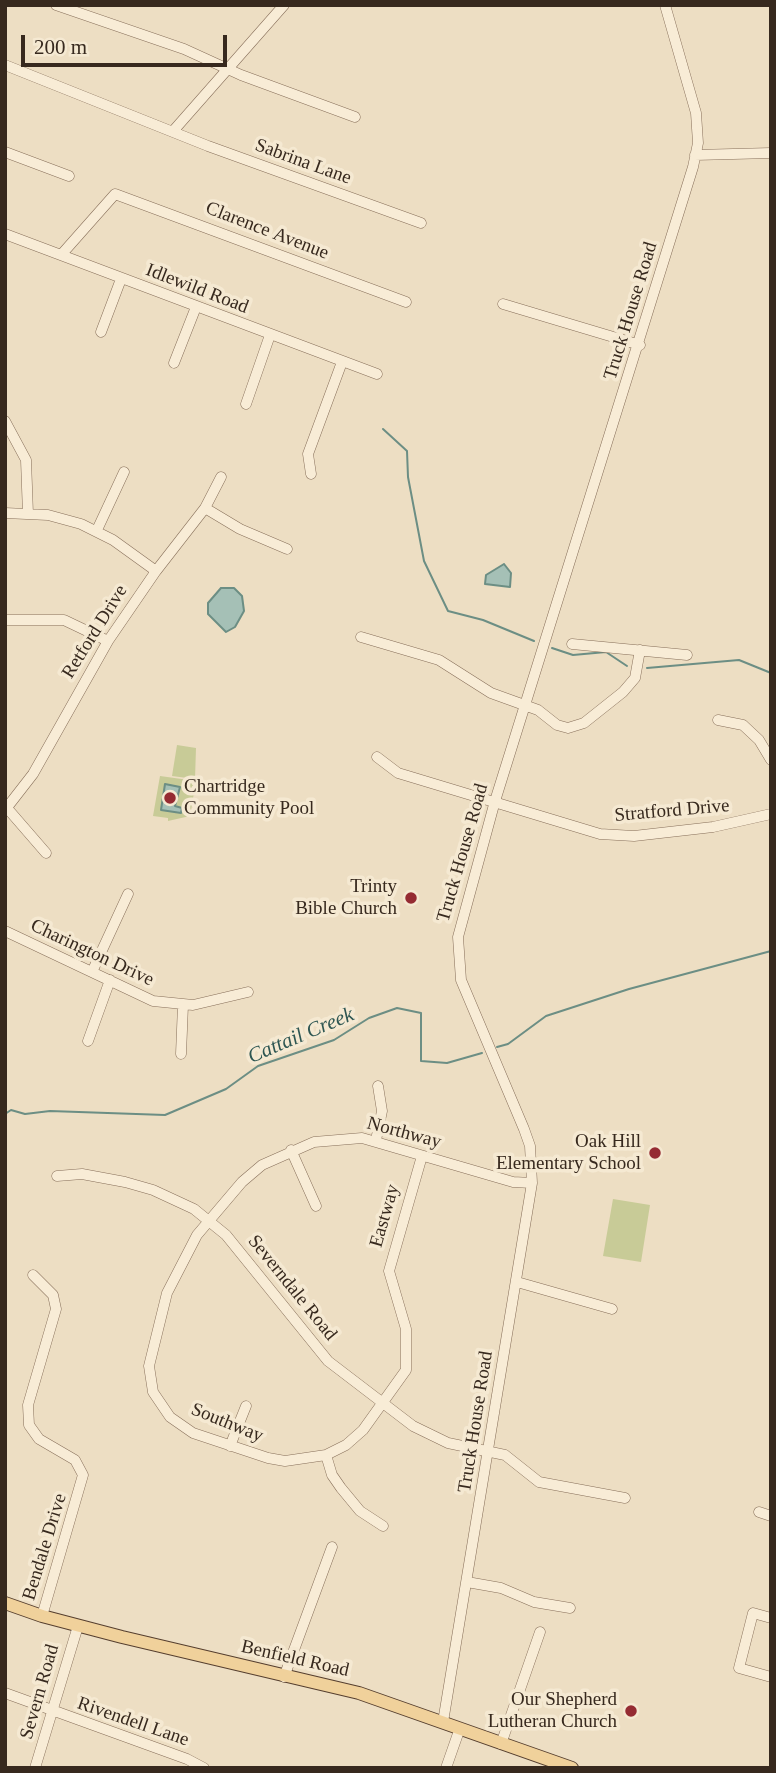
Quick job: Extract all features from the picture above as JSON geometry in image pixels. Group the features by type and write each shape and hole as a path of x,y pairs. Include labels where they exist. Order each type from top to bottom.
{"main road":[{"name":"Benfield Road","path":"5,1602 78,1626 359,1693 572,1768"}],"street":[{"path":"56,5 355,117"},
{"path":"174,130 284,5"},
{"name":"Truck House Road","path":"443,1722 532,1183 530,1146 465,993 457,949 460,923 524,705 640,345 695,155 696,113 665,5"},
{"name":"Sabrina Lane","path":"5,65 174,130 208,146 421,223"},
{"path":"5,152 69,176"},
{"path":"695,155 771,153"},
{"name":"Clarence Avenue","path":"61,255 115,194 406,302"},
{"name":"Idlewild Road","path":"5,234 377,374"},
{"path":"101,332 121,279"},
{"path":"503,304 640,345"},
{"path":"174,363 196,307"},
{"path":"246,404 270,335"},
{"path":"311,474 308,454 342,362"},
{"path":"5,421 26,460 27,514"},
{"path":"97,530 124,472"},
{"name":"Retford Drive","path":"6,809 33,774 108,641 156,571 205,508 221,477"},
{"path":"205,508 287,550"},
{"path":"5,513 67,519 97,530 156,571"},
{"path":"5,620 64,620 108,641"},
{"path":"361,637 439,660 491,693 538,710 562,727 579,726 629,685 637,671 640,650"},
{"path":"572,643 687,655"},
{"path":"718,720 743,724 759,740 771,760"},
{"name":"Stratford Drive","path":"377,757 398,773 600,834 617,836 725,826 771,814"},
{"path":"6,809 46,853"},
{"path":"92,972 128,894"},
{"name":"Charington Drive","path":"5,931 153,1001 183,1005 248,992"},
{"path":"88,1041 110,980"},
{"path":"181,1054 183,1005"},
{"path":"376,1140 382,1111 378,1086"},
{"name":"Northway","path":"209,1220 252,1173 291,1150 330,1138 376,1140 513,1182 532,1183"},
{"path":"291,1150 316,1206"},
{"name":"Eastway","path":"383,1404 406,1370 406,1329 390,1284 389,1271 422,1156"},
{"name":"Severndale Road","path":"57,1175 82,1174 153,1190 178,1200 209,1220 226,1235 328,1360 383,1404 434,1438 510,1457 539,1482 625,1498"},
{"name":"Southway","path":"209,1220 190,1245 167,1293 151,1350 149,1374 157,1399 170,1417 193,1433 285,1461 326,1455 355,1438 383,1404"},
{"name":"Bendale Drive","path":"33,1275 53,1295 56,1308 28,1405 29,1425 39,1439 75,1460 83,1475 42,1616"},
{"path":"517,1282 612,1309"},
{"path":"230,1446 246,1406"},
{"path":"326,1455 332,1475 341,1488 360,1511 383,1526"},
{"path":"759,1512 771,1516"},
{"path":"284,1676 332,1547"},
{"path":"467,1581 501,1588 534,1602 569,1608"},
{"path":"771,1618 753,1613 739,1668 771,1677"},
{"name":"Severn Road","path":"36,1768 78,1626"},
{"path":"501,1744 540,1632"},
{"name":"Rivendell Lane","path":"5,1693 203,1767"},
{"path":"446,1768 460,1728"}],"green space":[{"path":"177,745 196,748 195,779 172,776"},
{"path":"160,776 196,781 190,816 168,821 168,818 153,816"},
{"path":"613,1199 650,1205 641,1262 603,1256"}],"shaded area":[{"path":"504,564 511,573 510,587 485,584 486,575"},
{"path":"221,588 234,588 242,596 244,611 235,627 226,632 208,614 208,603"},
{"name":"Chartridge Community Pool","path":"165,784 180,787 175,806 182,808 181,813 161,810"}],"waterway":[{"path":"383,429 407,451 408,477 424,561 448,611 483,620 534,641"},
{"path":"552,648 573,655 606,652 627,666"},
{"path":"647,668 739,660 771,673"},
{"name":"Cattail Creek","path":"497,1047 508,1044 546,1016 629,989 771,951"},
{"name":"Cattail Creek","path":"5,1114 11,1110 25,1114 50,1111 165,1115 226,1089 258,1066 334,1040 369,1018 397,1008 421,1013 421,1061 447,1063 482,1053"}],"place":[{"name":"Chartridge Community Pool","path":"170,798"},
{"name":"Trinty Bible Church","path":"411,898"},
{"name":"Oak Hill Elementary School","path":"655,1153"},
{"name":"Our Shepherd Lutheran Church","path":"631,1711"}]}
